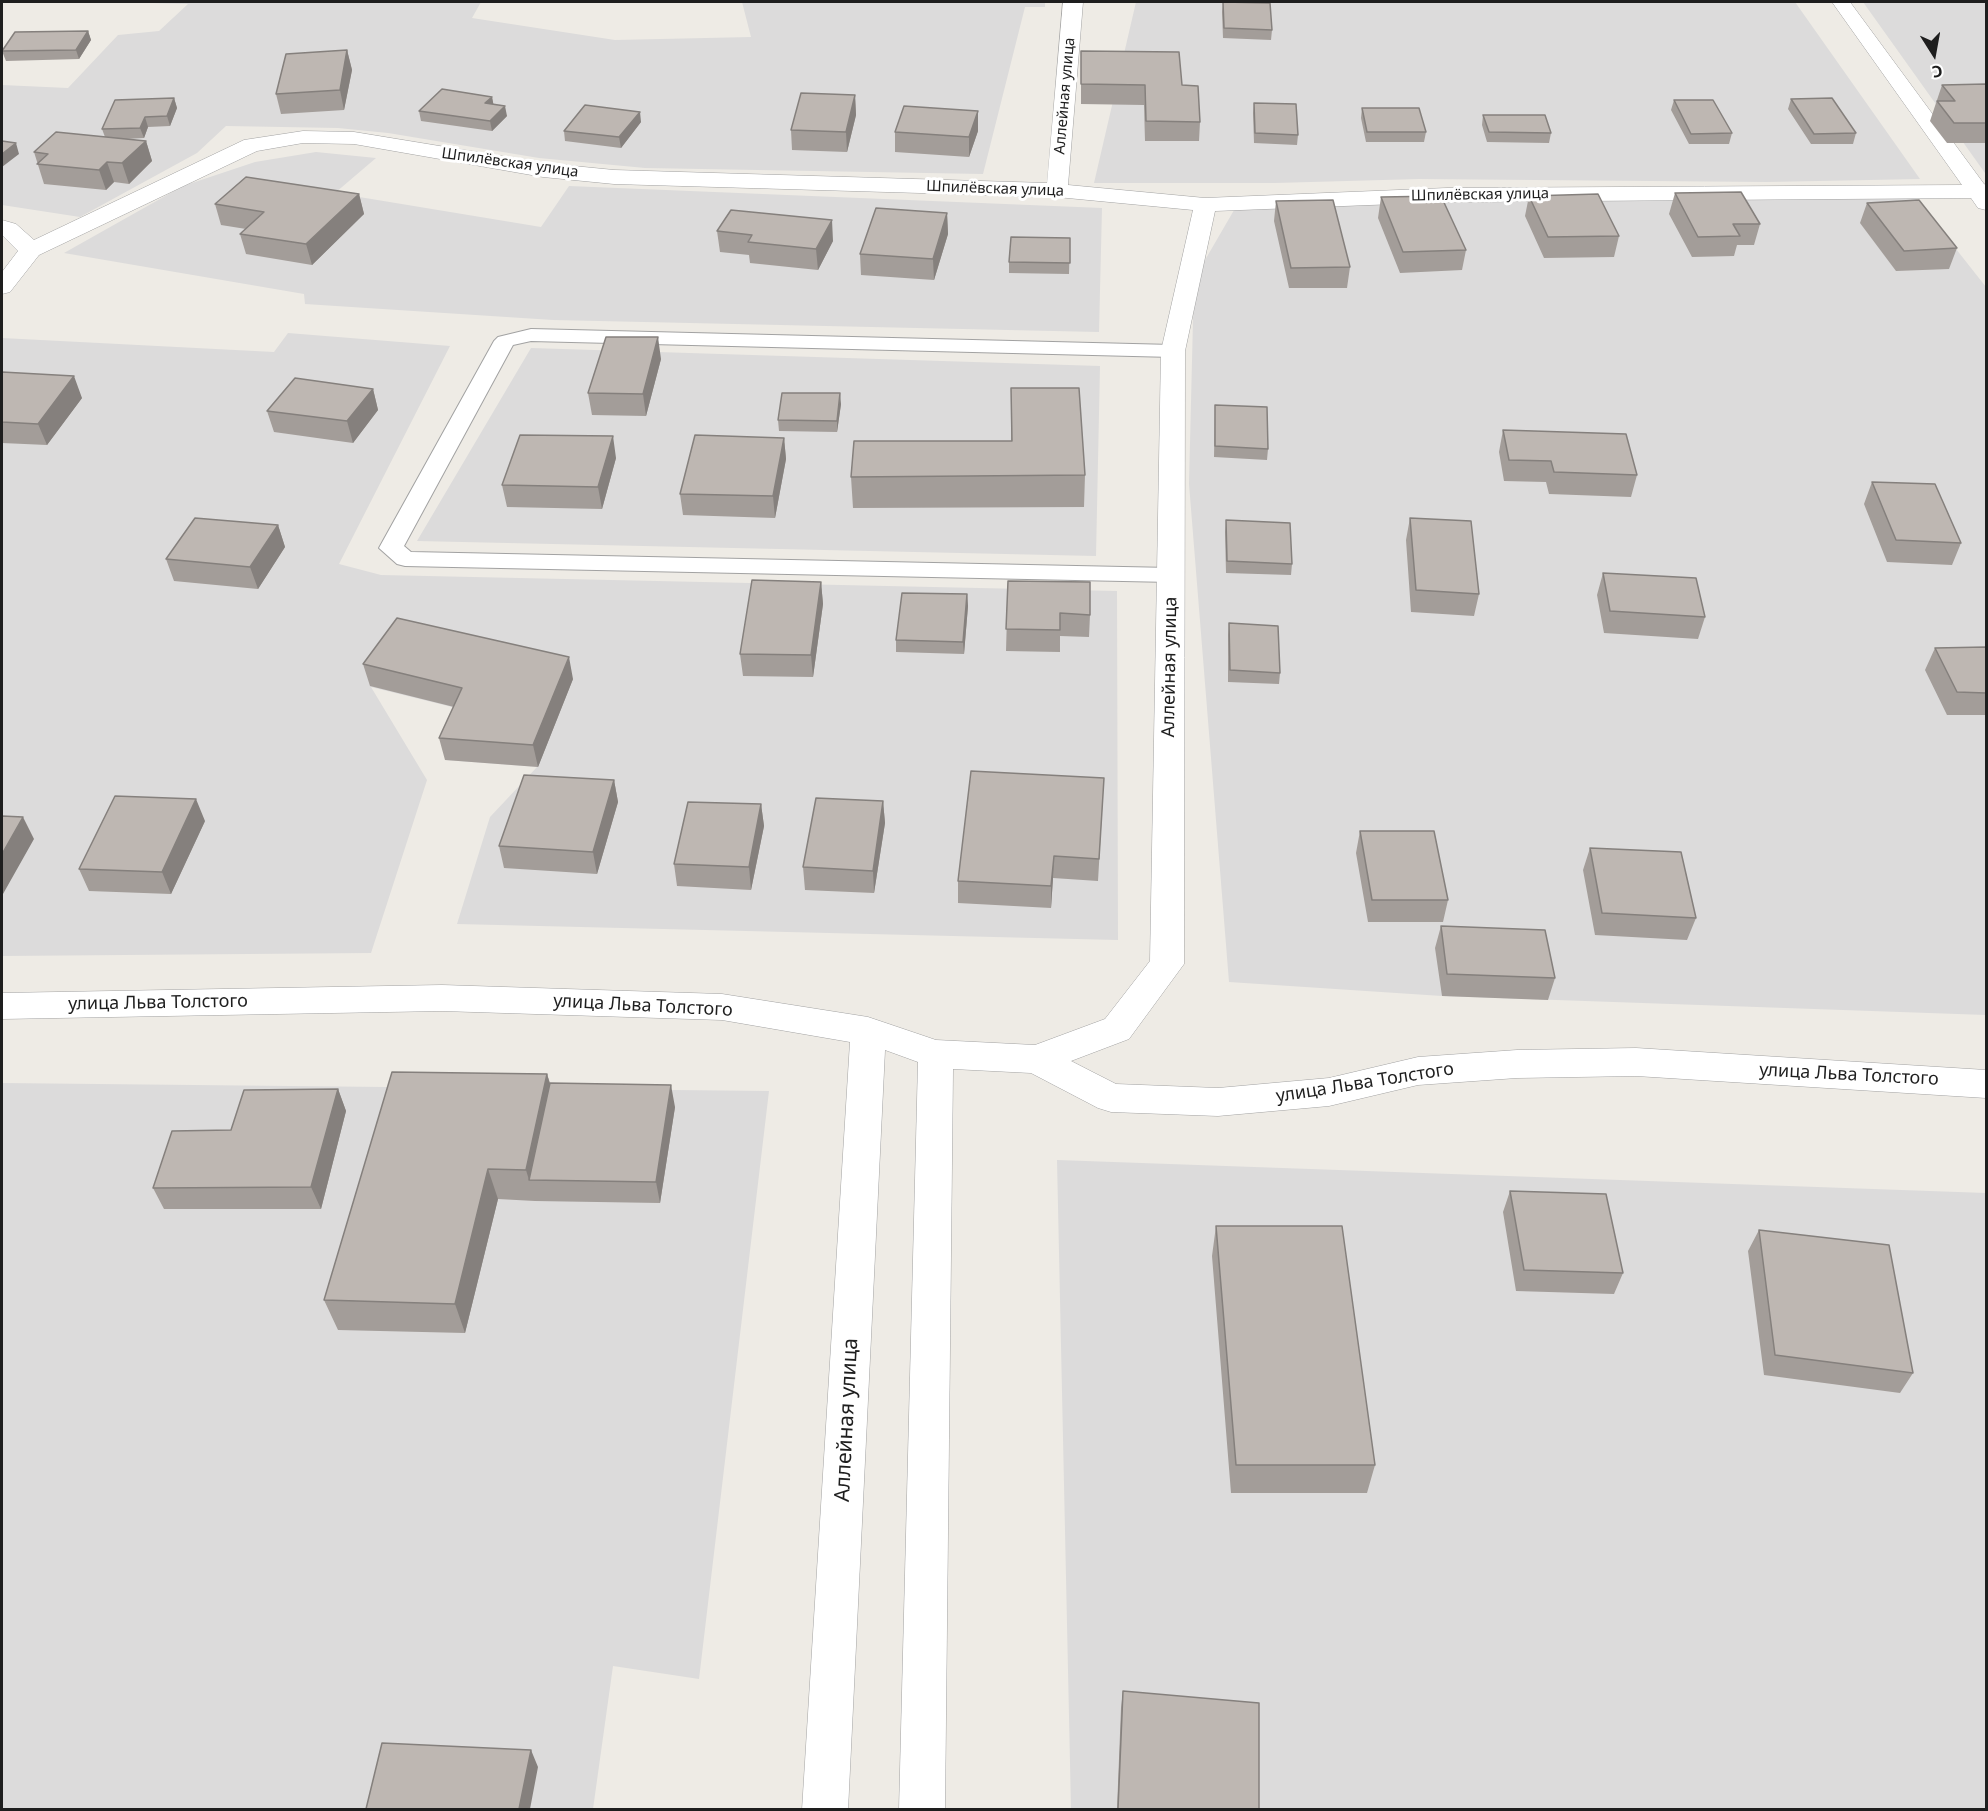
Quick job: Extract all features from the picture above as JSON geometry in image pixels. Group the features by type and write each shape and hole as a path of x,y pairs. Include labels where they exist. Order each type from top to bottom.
{"street":[{"name":"Аллейная улица","path":"1057,190 1072,2"},
{"path":"1841,2 1984,194"},
{"name":"Шпилёвская улица","path":"31,250 252,145 303,137 354,138 543,170 614,177 1057,190 1205,205 1447,195 1984,194"},
{"name":"Аллейная улица","path":"1036,1059 1117,1029 1167,964 1173,351 1205,205"},
{"path":"2,227 8,229 31,250 2,287"},
{"name":"улица Льва Толстого","path":"2,1006 454,999 722,1007 868,1031 936,1054 1036,1059 1111,1098 1218,1102 1329,1092 1418,1071 1529,1064 1636,1062 1986,1083"},
{"name":"Аллейная улица","path":"825,1809 868,1031"},
{"path":"922,1809 936,1054"}],"lane":[{"path":"1171,575 405,559 391,548 505,341 531,335 1173,351"}],"shaded area":[{"path":"111,2 481,2 472,18 615,40 751,37 742,2 1045,2 1045,7 1025,7 983,174 645,168 539,158 388,133 338,128 226,126 197,153 80,217 2,205 2,85 68,88 118,35 159,31 188,4"},
{"path":"1136,2 1795,2 1920,179 1767,182 1419,179 1275,183 1094,183"},
{"path":"1863,2 1986,2 1986,173 1985,173"},
{"path":"316,152 376,158 335,193 541,227 569,186 1102,208 1099,332 553,320 305,304 304,294 64,253 183,186 255,162"},
{"path":"1915,197 1986,287 1986,1015 1442,996 1229,982 1189,484 1194,279 1237,205"},
{"path":"288,333 450,346 339,564 381,575 1117,591 1118,940 457,924 490,817 537,767 445,760 468,711 371,687 427,780 371,953 2,956 2,338 274,352"},
{"path":"531,348 1100,366 1096,556 417,541"},
{"path":"2,1083 769,1091 699,1679 613,1666 593,1809 2,1810"},
{"path":"1057,1160 1986,1193 1986,1809 1071,1809"}],"building":[{"path":"1223,2 1270,3 1272,30 1224,28"},
{"path":"88,31 76,50 2,51 15,32"},
{"path":"347,50 340,90 276,94 286,54"},
{"path":"1081,51 1179,52 1182,85 1198,86 1200,122 1146,121 1145,85 1081,84"},
{"path":"1986,84 1986,123 1954,123 1937,101 1955,101 1942,85"},
{"path":"442,89 492,97 485,103 505,106 490,121 419,111"},
{"path":"801,93 855,95 846,132 791,130"},
{"path":"174,98 167,116 145,117 140,128 102,129 115,100"},
{"path":"1832,98 1856,133 1814,134 1791,99"},
{"path":"1674,100 1713,100 1732,133 1691,134"},
{"path":"1254,103 1296,104 1298,135 1255,133"},
{"path":"585,105 640,112 619,137 564,131"},
{"path":"904,106 978,111 969,137 895,132"},
{"path":"1362,108 1419,108 1426,132 1367,132"},
{"path":"1483,115 1545,115 1551,133 1489,132"},
{"path":"56,132 146,141 122,163 107,162 99,170 37,164 48,154 34,152"},
{"path":"2,141 16,143 2,154"},
{"path":"246,177 359,194 306,244 240,234 264,212 215,204"},
{"path":"1741,192 1760,224 1733,224 1740,236 1698,237 1675,193"},
{"path":"1598,194 1619,236 1548,237 1529,196"},
{"path":"1441,196 1466,250 1403,252 1381,197"},
{"path":"1333,200 1350,267 1291,268 1276,201"},
{"path":"1919,200 1957,248 1904,251 1867,203"},
{"path":"876,208 947,213 933,259 860,254"},
{"path":"731,210 832,220 816,249 748,242 752,235 717,231"},
{"path":"1011,237 1070,238 1070,263 1009,262"},
{"path":"606,337 658,337 643,394 588,393"},
{"path":"2,372 74,376 38,424 2,422"},
{"path":"295,378 373,389 347,421 267,411"},
{"path":"1011,388 1079,388 1085,475 851,477 854,441 1012,441"},
{"path":"782,393 840,393 837,421 778,420"},
{"path":"1215,405 1267,407 1268,449 1215,446"},
{"path":"1503,430 1626,434 1637,475 1554,472 1551,461 1509,460"},
{"path":"520,435 613,436 598,487 502,485"},
{"path":"695,435 784,438 773,496 680,494"},
{"path":"1872,482 1935,484 1961,543 1896,540"},
{"path":"195,518 278,525 250,567 166,559"},
{"path":"1410,518 1471,521 1479,594 1416,590"},
{"path":"1226,520 1290,523 1292,564 1227,561"},
{"path":"1603,573 1696,578 1705,617 1610,611"},
{"path":"752,580 821,582 811,655 740,654"},
{"path":"1008,581 1090,582 1090,615 1060,613 1060,630 1006,629"},
{"path":"902,593 967,594 963,642 896,640"},
{"path":"397,618 569,657 533,745 439,738 462,688 363,664"},
{"path":"1229,623 1278,626 1280,673 1230,670"},
{"path":"1986,647 1986,693 1957,692 1935,648"},
{"path":"971,771 1104,778 1099,859 1054,856 1051,886 958,881"},
{"path":"524,775 614,780 593,852 499,846"},
{"path":"115,796 196,799 162,872 79,869"},
{"path":"816,798 883,801 873,871 803,867"},
{"path":"688,802 761,804 749,867 674,864"},
{"path":"2,816 23,817 2,854"},
{"path":"1360,831 1434,831 1448,900 1372,900"},
{"path":"1590,848 1681,852 1696,918 1602,913"},
{"path":"1441,926 1545,930 1555,978 1447,974"},
{"path":"392,1072 547,1074 526,1170 488,1169 455,1304 324,1300"},
{"path":"550,1083 671,1085 656,1182 529,1180"},
{"path":"338,1089 311,1187 153,1188 172,1131 231,1130 244,1090"},
{"path":"1510,1191 1606,1194 1623,1273 1524,1270"},
{"path":"1216,1226 1342,1226 1375,1465 1236,1465"},
{"path":"1759,1230 1889,1245 1913,1373 1775,1355"},
{"path":"1123,1691 1259,1703 1259,1809 1118,1809"},
{"path":"382,1743 531,1750 519,1809 366,1809"}]}
